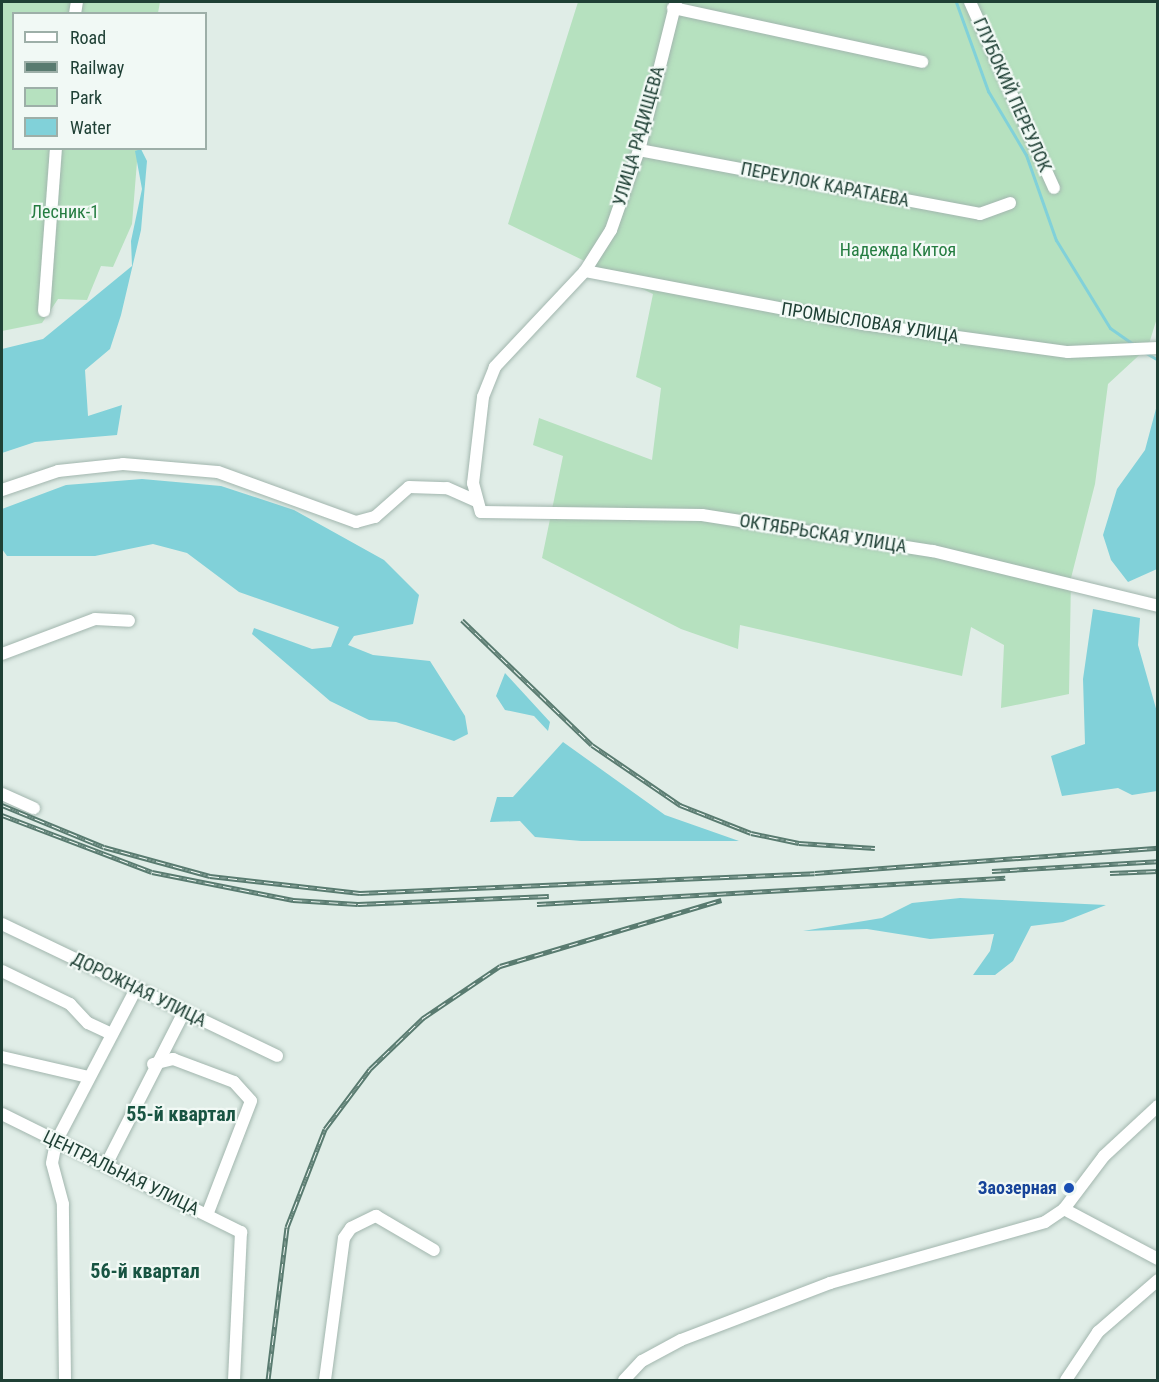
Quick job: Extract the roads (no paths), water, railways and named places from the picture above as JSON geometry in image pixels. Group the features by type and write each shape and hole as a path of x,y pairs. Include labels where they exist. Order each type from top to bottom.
{"street":[{"name":"ГЛУБОКИЙ ПЕРЕУЛОК","path":"970,2 1054,188"},
{"path":"675,5 922,62"},
{"name":"УЛИЦА РАДИЩЕВА","path":"478,506 473,483 483,397 495,367 585,271 610,230 639,150 675,5"},
{"path":"44,311 56,150"},
{"name":"ПЕРЕУЛОК КАРАТАЕВА","path":"639,150 980,214 1010,203"},
{"name":"ПРОМЫСЛОВАЯ УЛИЦА","path":"585,271 862,324 1068,352 1158,348"},
{"path":"2,490 58,471 123,464 218,472 356,522 375,517 409,487 447,488 478,506"},
{"name":"ОКТЯБРЬСКАЯ УЛИЦА","path":"478,506 702,515 933,551 1158,606"},
{"path":"2,654 95,619 129,621"},
{"path":"2,794 34,807"},
{"name":"ДОРОЖНАЯ УЛИЦА","path":"2,924 277,1056"},
{"path":"2,971 70,1004 88,1023 112,1034"},
{"path":"65,1380 63,1204 52,1163 56,1142 136,989"},
{"path":"106,1165 153,1064 184,1012"},
{"path":"2,1057 88,1077"},
{"path":"153,1064 173,1059 234,1082 251,1101 207,1215"},
{"path":"624,1380 642,1361 681,1340 830,1283 1026,1229 1064,1209 1104,1156 1158,1106"},
{"name":"ЦЕНТРАЛЬНАЯ УЛИЦА","path":"2,1114 241,1232 234,1380"},
{"path":"1064,1209 1158,1259"},
{"path":"325,1380 344,1238 351,1228 376,1216 434,1250"},
{"path":"1066,1380 1098,1332 1158,1280"}],"water":[{"path":"142,150 147,161 141,230 121,315 110,349 85,370 88,416 122,405 117,435 35,442 2,453 2,349 43,339 132,266 131,241 142,189 135,151"},
{"path":"1157,405 1157,569 1128,582 1111,560 1103,535 1117,489 1145,450"},
{"path":"142,479 221,486 294,510 384,560 419,595 413,624 354,636 348,645 373,655 430,661 465,716 468,734 454,741 396,722 369,720 330,701 252,634 254,628 312,649 331,647 339,627 239,592 187,553 153,544 95,556 7,556 2,549 2,509 66,485"},
{"path":"1093,609 1140,618 1138,645 1157,712 1157,791 1132,795 1118,788 1062,796 1051,756 1085,744 1083,679"},
{"path":"505,673 550,722 548,731 534,716 505,710 496,696"},
{"path":"563,742 665,815 739,841 581,841 535,837 520,821 490,822 497,797 513,797"},
{"path":"960,898 1106,905 1063,922 1031,926 1013,961 995,975 973,975 990,951 994,934 930,939 867,929 803,931 882,918 912,903"}],"waterway":[{"path":"956,2 988,91 1026,155 1056,240 1110,328 1133,344"},
{"path":"1146,353 1158,360"}],"railway":[{"path":"462,620 592,745 680,805 751,833 799,843 875,848"},
{"path":"2,805 104,847 210,876 360,893 815,873 1158,848"},
{"path":"2,815 152,872 293,900 358,904 549,896"},
{"path":"992,871 1158,861"},
{"path":"1110,873 1158,871"},
{"path":"537,904 1005,878"},
{"path":"268,1380 287,1227 325,1129 370,1069 423,1018 500,966 721,900"}],"place":[{"name":"Заозерная","path":"1069,1188"}],"district":[{"name":"55-й квартал","path":"181,1114"},
{"name":"56-й квартал","path":"145,1271"}],"park label":[{"name":"Лесник-1","path":"65,212"},
{"name":"Надежда Китоя","path":"898,250"}]}
